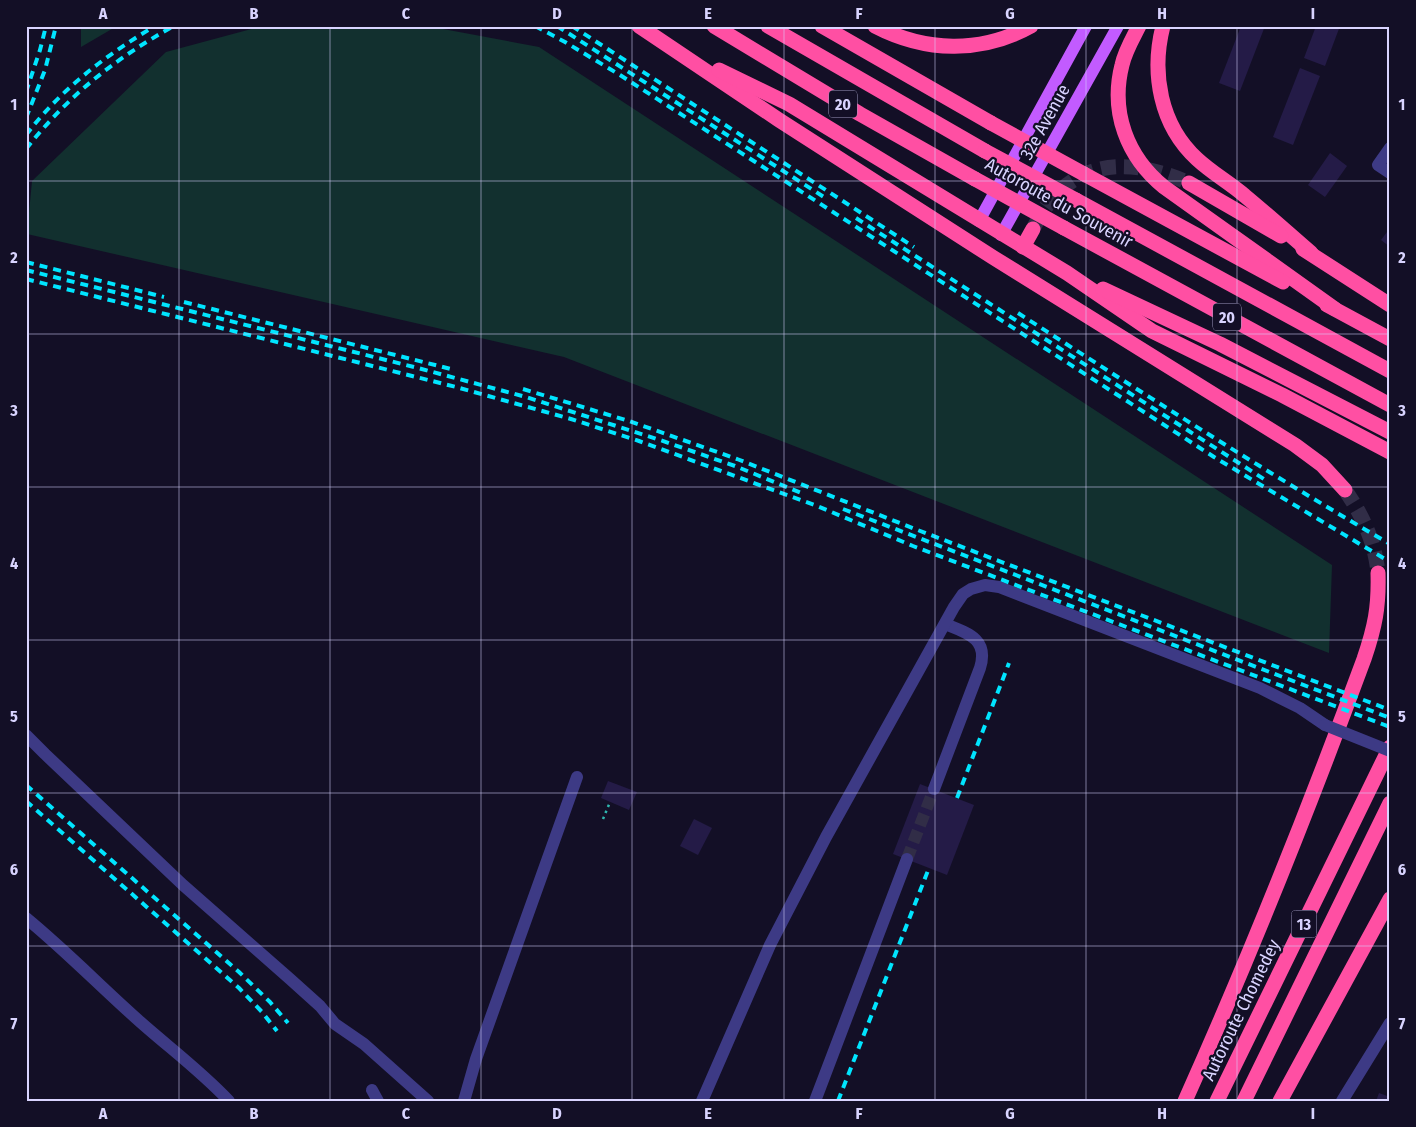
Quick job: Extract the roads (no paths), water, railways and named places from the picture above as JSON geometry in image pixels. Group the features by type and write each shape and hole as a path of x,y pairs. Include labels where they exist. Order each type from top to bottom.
{"highway":[{"path":"639,26 779,120 1295,445 1322,465 1345,490"},
{"name":"Autoroute du Souvenir","path":"714,26 818,89 975,179 1390,406"},
{"name":"Autoroute du Souvenir","path":"768,26 985,151 1390,371"},
{"path":"822,26 991,123 1390,339"},
{"path":"875,26 910,41 952,47 967,47 990,43 1031,26"},
{"path":"1139,26 1122,63 1118,99 1120,121 1124,133 1142,167 1164,187 1335,309"},
{"path":"1163,26 1159,47 1158,80 1165,110 1181,140 1203,165 1244,195 1312,253"},
{"path":"666,44 789,104 1001,235 1067,273 1152,331 1282,395 1390,452"},
{"path":"1189,183 1312,253 1390,305"},
{"path":"1023,247 1033,229"},
{"path":"1067,273 1212,340 1390,432"},
{"path":"1184,1101 1256,935 1364,660 1378,611 1378,573"},
{"name":"Autoroute Chomedey","path":"1217,1101 1390,747"},
{"name":"13","path":"1244,1101 1390,803"},
{"path":"1280,1101 1390,899"}],"main road":[{"name":"32e Avenue","path":"979,221 1086,26"},
{"name":"32e Avenue","path":"1001,235 1118,26"}],"street":[{"path":"1390,148 1378,166 1390,173"},
{"path":"702,1101 775,937 826,837 963,594 978,586 992,585 999,587 1260,688 1294,704 1325,725 1390,751"},
{"path":"934,789 980,668 983,653 978,642 972,636 945,624"},
{"path":"26,734 183,885 320,1006 335,1024 364,1044 428,1101"},
{"path":"464,1101 476,1059 577,776"},
{"path":"815,1101 907,859"},
{"path":"26,918 65,951 136,1018 229,1101"},
{"path":"1342,1101 1390,1023"}],"tunnel":[{"path":"1034,227 1048,204 1064,188 1081,176 1100,169 1121,167 1143,168 1189,183"},
{"path":"1345,490 1371,540 1378,573"},
{"path":"907,859 934,789"}],"railway":[{"path":"26,92 46,26"},
{"path":"26,118 45,70 56,26"},
{"path":"26,135 54,103 85,74 155,26"},
{"path":"26,149 58,112 93,80 131,52 174,26"},
{"path":"535,26 620,75 1214,457 1390,562"},
{"path":"557,26 827,199"},
{"path":"572,26 914,247"},
{"path":"856,218 1267,481"},
{"path":"26,262 164,297"},
{"path":"26,270 418,368 526,397 735,466 804,494"},
{"path":"26,279 456,387 571,419 639,441 817,506 913,546 1390,727"},
{"path":"184,302 455,370"},
{"path":"1018,313 1249,460 1390,544"},
{"path":"523,389 629,421 737,459 1390,710"},
{"path":"843,509 1390,718"},
{"path":"957,798 1009,663"},
{"path":"26,785 239,972 270,1002 288,1023"},
{"path":"26,801 239,988 277,1031"},
{"path":"838,1101 929,868"}]}
